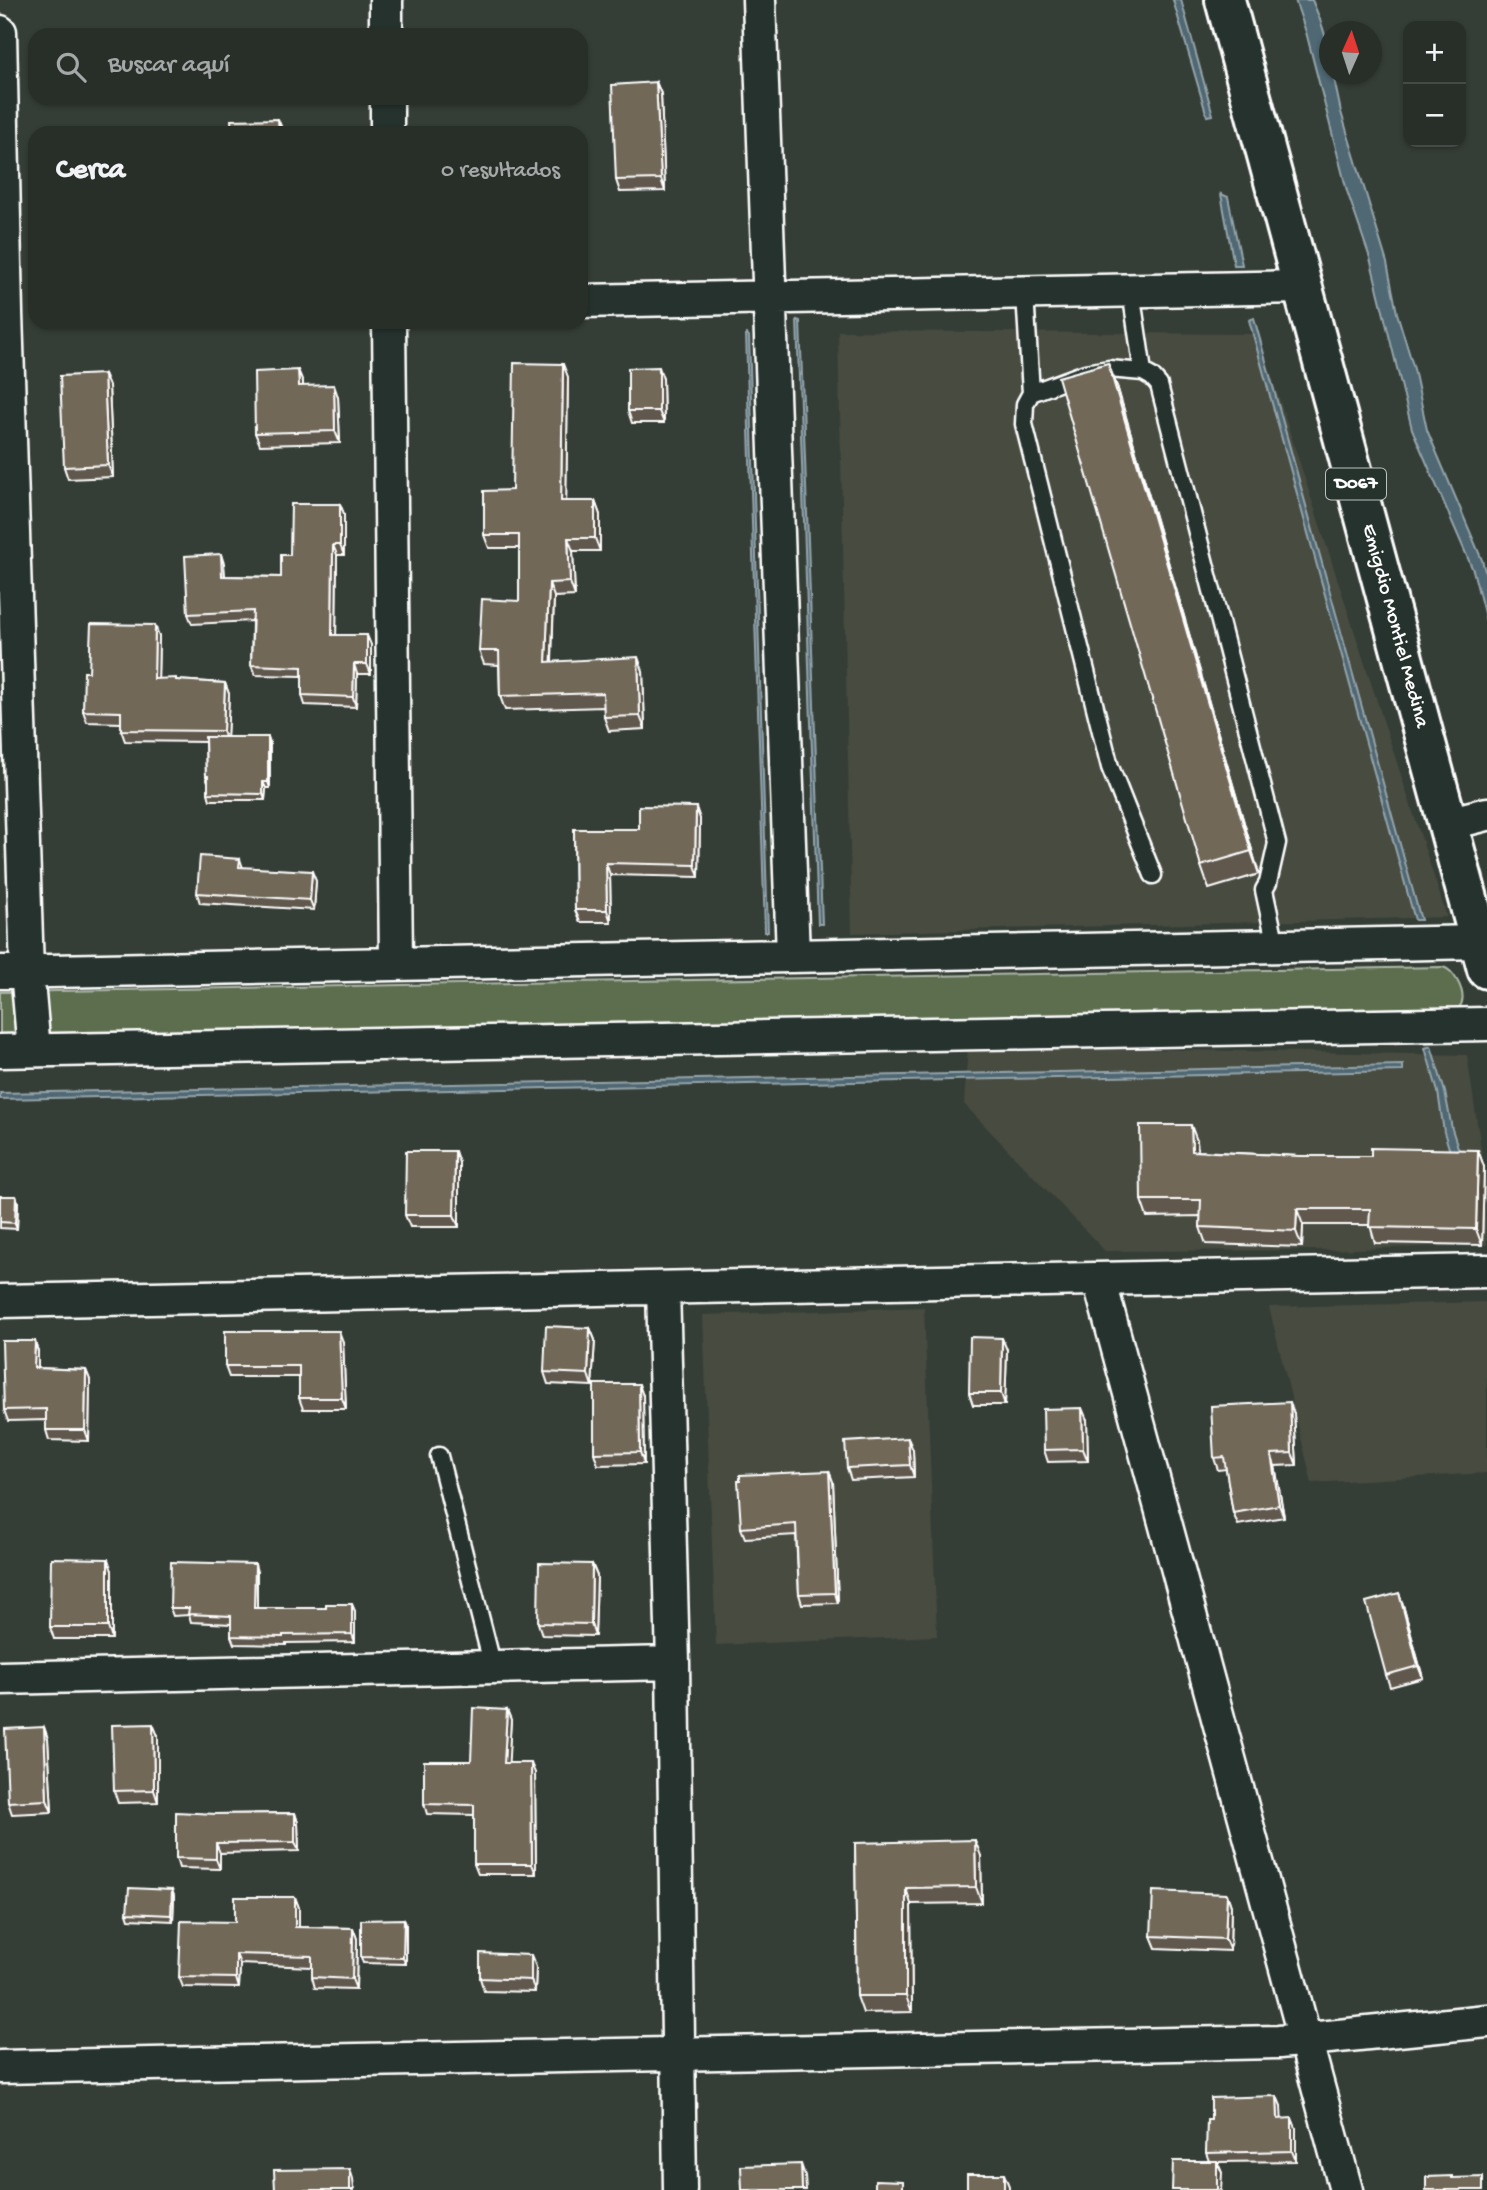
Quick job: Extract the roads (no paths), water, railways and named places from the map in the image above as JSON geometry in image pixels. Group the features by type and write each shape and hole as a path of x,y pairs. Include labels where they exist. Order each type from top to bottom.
{"main road":[{"name":"Emigdio Montiel Medina","path":"1225,0 1483,956"}],"street":[{"path":"386,0 386,28"},
{"path":"759,0 793,956"},
{"path":"0,32 14,312 13,972 34,1050"},
{"path":"387,105 387,126"},
{"path":"588,301 1303,287"},
{"path":"389,329 396,963"},
{"path":"1447,824 1487,814"},
{"path":"13,972 1276,946 1483,956"},
{"path":"0,1051 1487,1024"},
{"path":"0,1301 1487,1271"},
{"path":"1099,1279 1346,2190"},
{"path":"663,1288 673,1663 680,2190"},
{"path":"0,1678 673,1663"},
{"path":"0,2067 1305,2040 1487,2021"}],"lane":[{"path":"1131,291 1143,372"},
{"path":"1025,293 1031,393 1025,404 1024,424 1110,767 1153,874"},
{"path":"1031,393 1085,373 1109,369 1143,372 1159,385 1277,843 1264,890 1276,946"},
{"path":"439,1457 493,1667"}],"water":[{"path":"1173,0 1181,0 1213,115 1207,116"},
{"path":"1295,0 1312,0 1321,21 1319,82"},
{"path":"1319,84 1335,84 1341,112 1387,263 1427,430 1482,560 1487,579 1487,625 1473,570 1412,429 1370,258 1347,191"},
{"path":"1221,194 1228,197 1242,265 1234,265"},
{"path":"1254,318 1421,920 1415,920 1249,320"},
{"path":"797,320 800,321 822,924 818,924"},
{"path":"746,334 749,336 768,932 765,932"},
{"path":"1431,1046 1462,1160 1452,1158 1444,1132 1438,1092 1425,1048"},
{"path":"1403,1065 1403,1071 0,1099 0,1093"}]}
